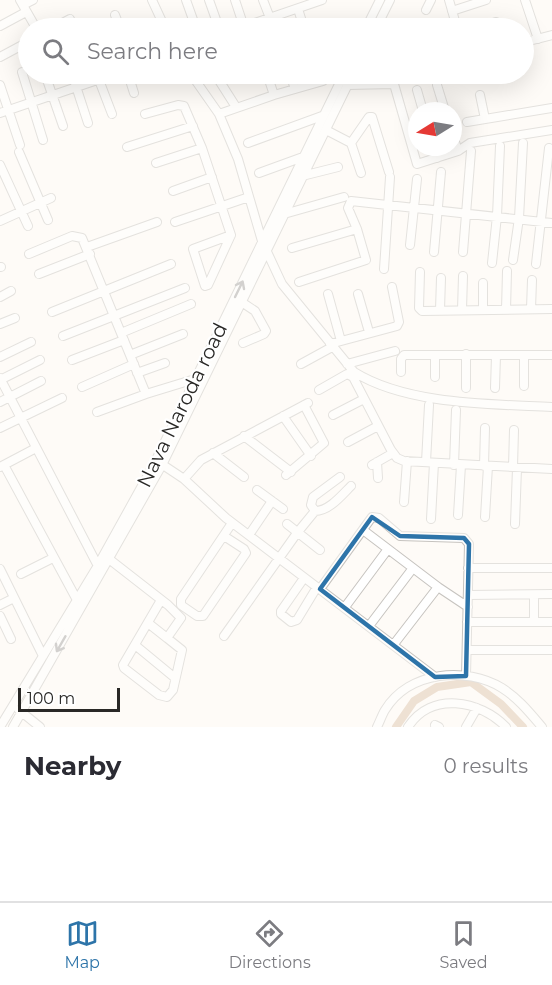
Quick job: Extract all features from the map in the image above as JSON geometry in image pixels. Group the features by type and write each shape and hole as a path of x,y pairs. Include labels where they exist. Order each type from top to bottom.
{"street":[{"path":"0,26 33,0"},
{"path":"152,0 160,18"},
{"path":"186,0 192,18"},
{"path":"209,0 215,18"},
{"path":"235,0 240,18"},
{"path":"263,0 270,18 299,5 322,0"},
{"path":"371,18 380,0"},
{"path":"381,18 390,0"},
{"path":"426,10 431,0"},
{"path":"449,0 454,18"},
{"path":"452,11 486,0"},
{"path":"525,0 531,18"},
{"path":"534,27 538,39"},
{"path":"534,40 552,35"},
{"path":"0,57 18,47"},
{"path":"25,84 43,140"},
{"path":"48,84 63,126"},
{"path":"75,84 88,123"},
{"path":"4,112 86,84"},
{"path":"106,84 112,114"},
{"path":"131,84 134,93"},
{"path":"198,84 219,114 238,159 262,241 282,284 354,372 370,382 402,391 472,404 552,407"},
{"path":"221,84 236,108"},
{"path":"270,84 274,95"},
{"path":"293,84 295,89"},
{"path":"219,114 306,84"},
{"path":"330,84 336,89"},
{"name":"Nava Naroda road","path":"0,727 77,600 100,569 110,560 159,463 195,379 339,84"},
{"path":"435,677 232,523 184,479 159,463 243,303 266,250 347,86 394,84 417,164 444,156"},
{"path":"0,85 4,112 48,220"},
{"path":"437,85 442,102"},
{"path":"417,90 420,102"},
{"path":"480,95 485,119"},
{"path":"145,114 182,105 185,107 202,148 231,235 208,285 205,286 194,248 231,235"},
{"path":"467,122 552,108"},
{"path":"248,143 322,116"},
{"path":"351,143 369,117 372,117 390,174 384,269"},
{"path":"128,147 193,126"},
{"path":"326,130 351,143 361,173"},
{"path":"462,149 470,143 552,130"},
{"path":"513,260 519,218 523,143"},
{"path":"492,263 500,146"},
{"path":"156,164 202,148"},
{"path":"536,264 549,148"},
{"path":"463,252 471,151"},
{"path":"259,173 303,157"},
{"path":"0,165 28,226"},
{"path":"302,176 338,167"},
{"path":"434,252 441,172"},
{"path":"173,191 212,177"},
{"path":"410,245 417,179"},
{"path":"175,222 249,197"},
{"path":"284,214 344,197"},
{"path":"0,221 51,198"},
{"path":"299,282 366,260 348,208 351,201 552,223"},
{"path":"39,274 88,250 157,222"},
{"path":"292,248 357,229"},
{"path":"29,254 76,235 82,238 146,394"},
{"path":"52,312 153,269 171,264"},
{"path":"506,310 507,271"},
{"path":"420,272 420,309 422,311 552,309"},
{"path":"462,310 463,276"},
{"path":"440,310 441,278"},
{"path":"531,309 532,280"},
{"path":"483,283 483,310"},
{"path":"301,364 340,340 397,326 399,322 392,287"},
{"path":"63,336 185,288"},
{"path":"0,297 11,291"},
{"path":"328,294 340,340"},
{"path":"358,294 369,332"},
{"path":"243,303 255,311 266,331 243,343"},
{"path":"72,360 191,304"},
{"path":"0,324 15,318"},
{"path":"130,356 183,334"},
{"path":"0,357 31,342"},
{"path":"347,364 395,351"},
{"path":"466,354 466,388"},
{"path":"401,372 401,359 404,355 552,355"},
{"path":"435,355 435,377"},
{"path":"495,388 496,355"},
{"path":"524,355 524,386"},
{"path":"40,360 0,379 100,569"},
{"path":"138,373 165,363"},
{"path":"82,387 134,364"},
{"path":"319,390 347,374 353,376 397,458 407,461 458,465 552,469"},
{"path":"97,412 195,379"},
{"path":"0,402 41,381"},
{"path":"0,428 62,398"},
{"path":"333,416 364,399"},
{"path":"184,479 201,460 244,436 306,404 324,441 323,446 288,473 244,436"},
{"path":"429,405 431,519"},
{"path":"456,410 458,515"},
{"path":"283,416 311,456"},
{"path":"348,442 378,426"},
{"path":"484,428 485,517"},
{"path":"514,430 515,524"},
{"path":"36,448 2,466 77,600"},
{"path":"213,453 244,477"},
{"path":"378,478 374,463 393,453"},
{"path":"404,502 407,461"},
{"name":"Nava Naroda road","path":"13,727 159,463"},
{"path":"315,511 311,505 313,497 340,477"},
{"path":"315,511 322,511 351,486"},
{"path":"257,490 283,509"},
{"path":"249,535 272,501"},
{"path":"224,636 315,511"},
{"path":"303,578 281,611 281,614 291,622 297,620 318,588 372,517 379,518 400,536 464,538 469,544 466,676"},
{"path":"224,536 244,549 246,553 203,616 197,616 181,605 181,599 232,523"},
{"path":"286,524 320,550"},
{"path":"363,530 468,607"},
{"path":"345,607 388,549"},
{"path":"21,574 53,558"},
{"path":"110,560 181,618 167,638"},
{"path":"369,626 413,568"},
{"path":"468,568 552,568"},
{"path":"0,569 43,656"},
{"path":"394,644 438,587"},
{"path":"468,596 552,594"},
{"path":"534,595 534,622"},
{"path":"0,605 14,598"},
{"path":"148,623 182,650 171,694 163,697 124,668 123,661 161,600"},
{"path":"0,616 11,639"},
{"path":"467,622 552,622"},
{"path":"135,645 175,678"},
{"path":"467,650 552,650"},
{"path":"377,727 386,709 399,694 421,680 444,675 474,677 501,687 523,704 542,727"},
{"path":"408,727 417,716 432,706 446,703 468,704 488,712 506,727"},
{"path":"14,705 40,727"},
{"path":"466,727 477,708"}],"highlighted area":[{"path":"372,517 400,536 464,538 469,544 466,676 435,677 320,589"}],"waterway":[{"path":"396,727 414,701 437,687 471,682 501,704 523,727"}]}
